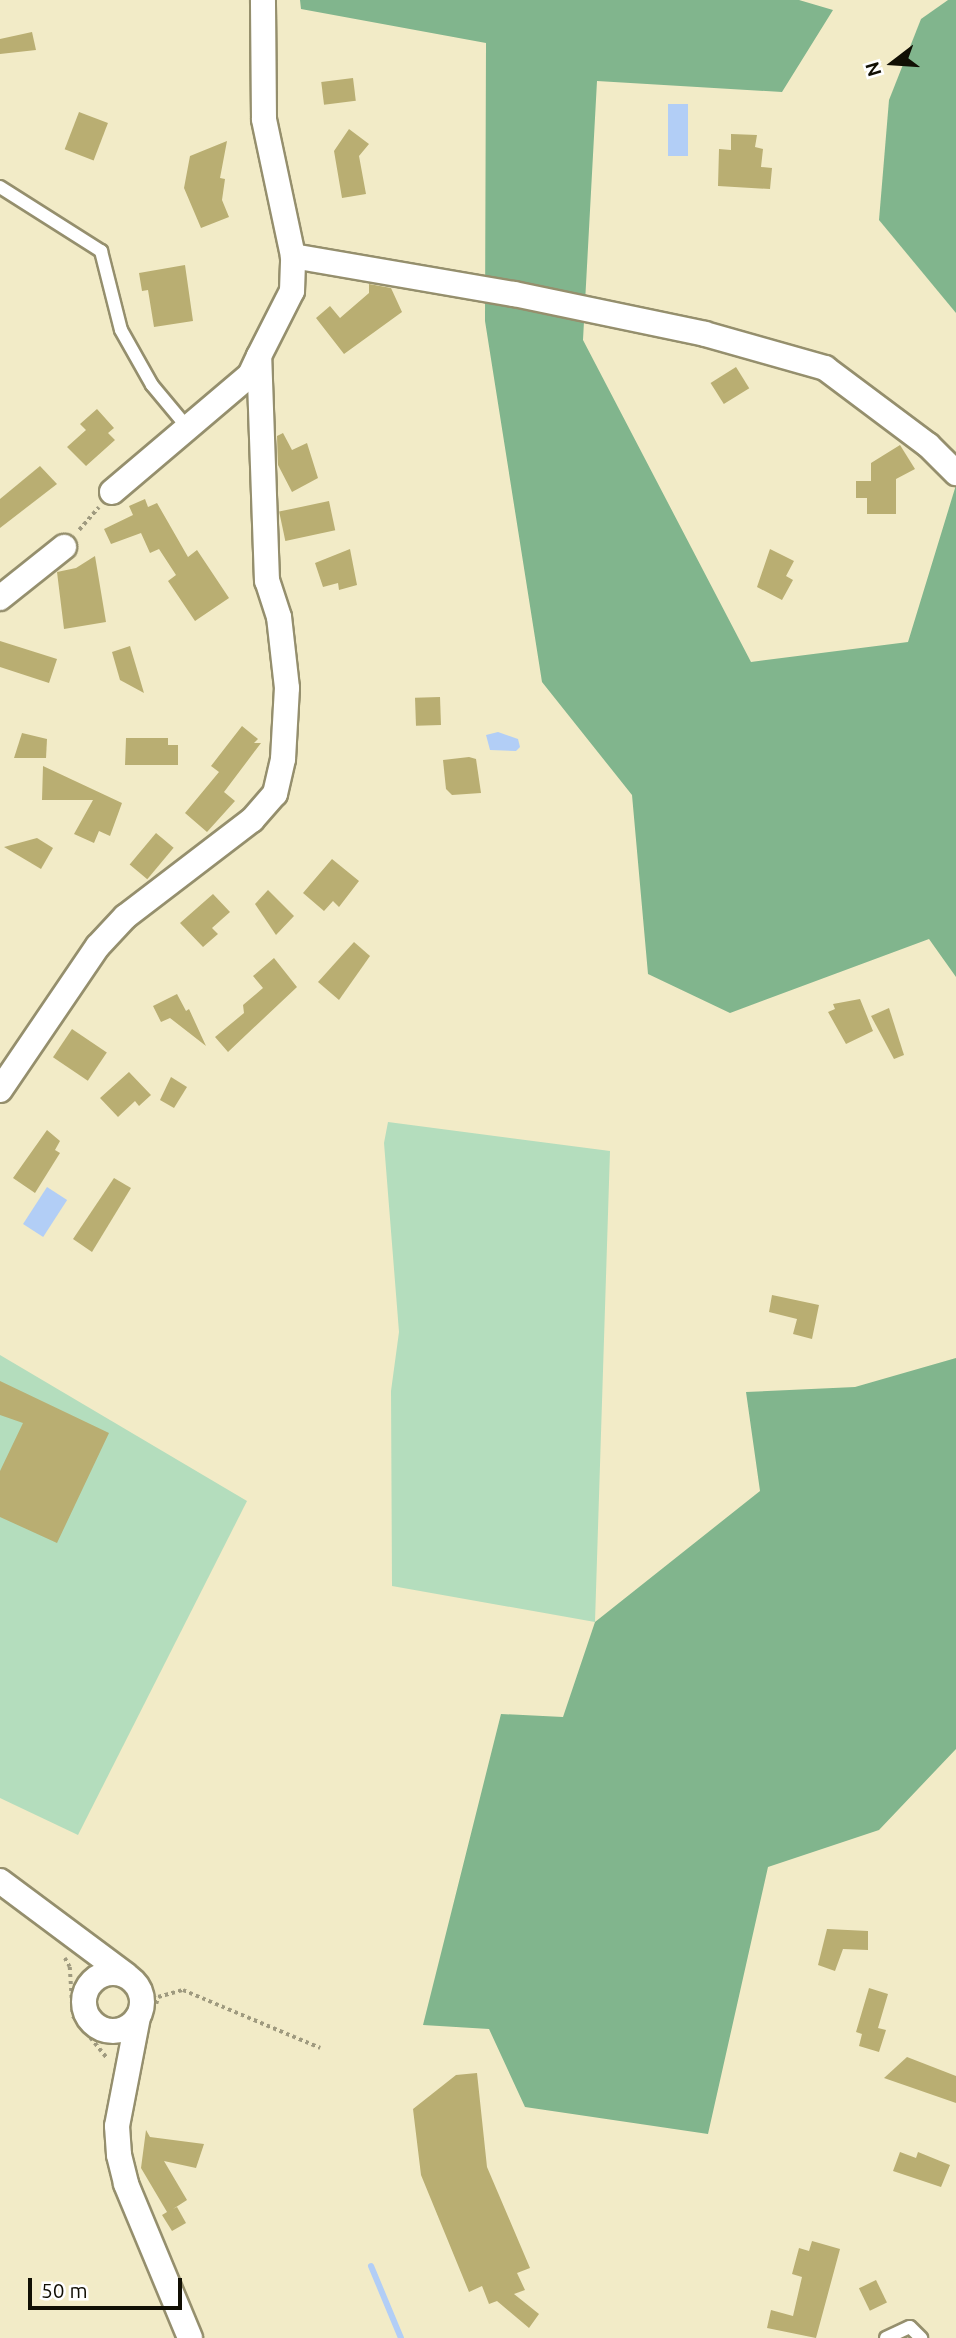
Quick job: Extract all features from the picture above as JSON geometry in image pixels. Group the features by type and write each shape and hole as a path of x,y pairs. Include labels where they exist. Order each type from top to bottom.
{"street":[{"path":"112,492 250,375 292,291 293,256 264,119 263,0"},
{"path":"293,256 501,292 705,334 825,368 929,445 956,473"},
{"path":"0,1090 98,946 125,917 252,820 275,794 284,759 286,663 279,617 267,581 262,520 260,356"},
{"path":"0,598 64,547"},
{"path":"0,1881 68,1935 126,1975 142,1998 147,2013 128,2070 117,2126 126,2184 190,2338"},
{"path":"68,1935 81,1960 87,1987 84,2010 105,2030 128,2070"},
{"path":"87,1987 106,1973 126,1975"},
{"path":"105,2030 124,2029 147,2013"}],"lane":[{"path":"0,187 101,251 121,330 178,435"},
{"path":"886,2338 910,2327 921,2338"}],"path":[{"path":"64,547 112,492"},
{"path":"147,2013 158,1997 183,1990 320,2048"}],"green space":[{"path":"300,0 799,0 833,10 782,92 597,81 583,340 751,662 908,642 956,485 956,977 929,939 730,1013 648,974 632,795 542,682 485,321 486,43 301,9"},
{"path":"948,0 956,0 956,313 879,220 889,100 921,19"},
{"path":"388,1122 610,1151 595,1622 392,1586 391,1391 399,1332 384,1143"},
{"path":"0,1355 247,1501 78,1835 0,1798"},
{"path":"956,1358 956,1749 879,1830 768,1867 708,2134 525,2107 489,2029 423,2025 501,1714 563,1717 595,1622 760,1491 746,1392 855,1387"}],"water":[{"path":"668,104 688,104 688,156 668,156"},
{"path":"498,732 518,739 520,747 516,751 490,750 486,735"},
{"path":"47,1187 67,1200 43,1237 23,1224"}],"building":[{"path":"32,32 36,50 0,54 0,39"},
{"path":"353,78 356,101 324,105 321,82"},
{"path":"79,112 108,123 94,160 65,149"},
{"path":"349,129 369,144 359,156 366,194 342,198 334,151"},
{"path":"731,134 757,135 755,147 763,149 761,167 772,168 770,189 718,186 719,149 731,150"},
{"path":"227,141 220,178 225,179 222,200 229,217 201,228 184,188 190,156"},
{"path":"185,265 193,321 154,327 148,290 142,291 139,273"},
{"path":"369,284 391,288 402,312 344,354 316,318 330,306 340,318 369,293"},
{"path":"736,367 749,388 724,404 711,383"},
{"path":"97,409 114,428 108,433 115,440 86,466 67,447 86,430 80,424"},
{"path":"283,433 292,450 307,443 318,478 292,492 278,465 277,436"},
{"path":"900,445 915,469 896,479 896,514 867,514 867,498 856,498 856,481 871,481 871,463"},
{"path":"40,466 57,484 0,528 0,499"},
{"path":"145,499 148,507 157,503 188,557 197,550 229,598 195,621 168,581 176,575 159,549 150,553 141,533 111,544 104,529 133,515 129,506"},
{"path":"329,501 335,530 285,541 279,512"},
{"path":"350,549 357,585 339,590 338,583 323,587 315,563"},
{"path":"770,549 794,561 786,576 793,580 782,600 757,587"},
{"path":"95,556 106,622 64,629 57,572 76,568"},
{"path":"0,641 57,659 49,683 0,667"},
{"path":"130,646 144,693 120,680 112,652"},
{"path":"440,697 441,725 416,726 415,698"},
{"path":"242,726 258,739 254,743 261,743 224,792 235,801 207,832 185,813 219,772 211,766"},
{"path":"22,733 47,739 46,758 14,758"},
{"path":"126,738 168,738 168,745 178,745 178,765 125,765"},
{"path":"469,757 476,759 481,793 452,795 446,789 443,760"},
{"path":"43,766 122,803 110,836 99,831 94,843 74,834 93,800 42,800"},
{"path":"156,833 174,848 147,879 130,864"},
{"path":"37,838 53,848 41,869 4,847"},
{"path":"332,859 359,881 339,907 333,901 324,911 303,893"},
{"path":"268,890 294,916 276,935 255,904"},
{"path":"213,894 230,912 212,928 218,934 203,947 180,923"},
{"path":"354,942 370,956 339,1000 318,982"},
{"path":"274,958 297,987 228,1052 215,1037 244,1013 243,1005 263,988 253,976"},
{"path":"177,994 186,1011 189,1009 206,1046 170,1018 161,1022 153,1006"},
{"path":"860,999 873,1031 846,1044 828,1012 835,1009 833,1004"},
{"path":"889,1008 904,1055 894,1059 871,1016"},
{"path":"72,1029 107,1052 88,1081 53,1057"},
{"path":"129,1072 151,1095 139,1106 135,1101 118,1117 100,1098"},
{"path":"171,1077 187,1087 174,1108 160,1100"},
{"path":"47,1130 60,1141 55,1150 60,1153 35,1193 13,1178"},
{"path":"114,1178 131,1188 92,1252 73,1239"},
{"path":"772,1295 819,1305 812,1339 793,1334 797,1319 769,1312"},
{"path":"0,1381 109,1433 57,1543 0,1517 0,1471 23,1423 0,1415"},
{"path":"827,1929 868,1931 868,1950 843,1949 835,1971 818,1965"},
{"path":"869,1988 888,1994 878,2028 886,2030 879,2052 859,2046 862,2034 856,2032"},
{"path":"907,2057 956,2076 956,2103 884,2078"},
{"path":"477,2073 487,2167 530,2268 517,2273 525,2290 514,2294 539,2314 529,2328 497,2301 489,2304 482,2286 469,2292 421,2175 413,2109 456,2075"},
{"path":"146,2130 150,2137 204,2144 196,2168 164,2161 187,2200 173,2209 177,2207 186,2223 172,2231 162,2215 167,2212 141,2168"},
{"path":"900,2152 916,2158 918,2152 950,2165 941,2187 893,2171"},
{"path":"812,2241 840,2249 816,2338 767,2328 771,2310 793,2316 802,2277 792,2274 799,2248 809,2251"},
{"path":"876,2280 887,2302 870,2311 859,2288"}],"waterway":[{"path":"371,2266 401,2338"}]}
